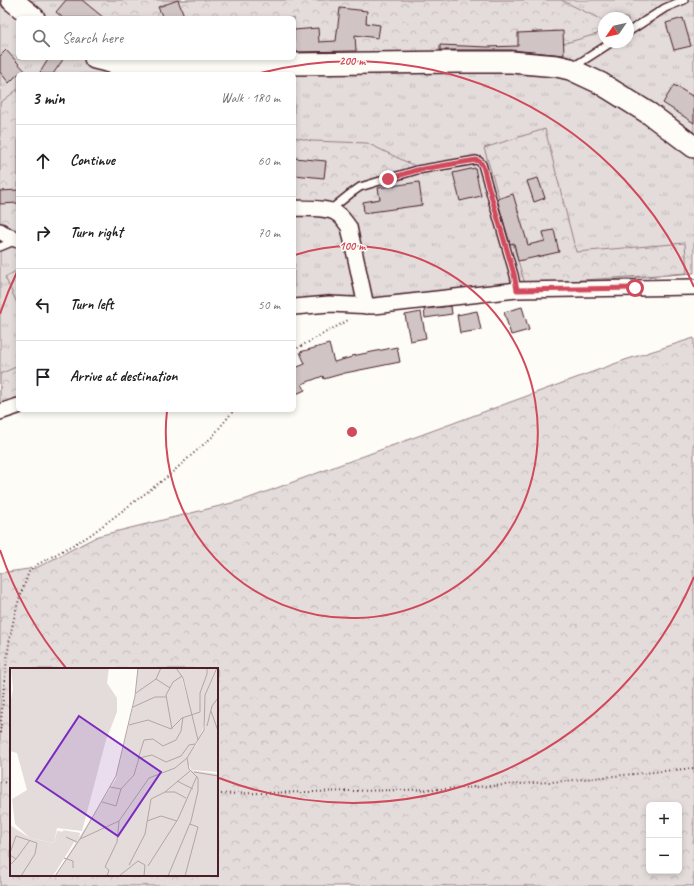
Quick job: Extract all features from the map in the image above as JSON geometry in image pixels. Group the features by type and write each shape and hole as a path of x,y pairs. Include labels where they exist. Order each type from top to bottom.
{"street":[{"path":"12,0 32,16"},
{"path":"102,60 136,66 511,62 558,66 570,69 600,83 638,106 684,138 694,147"},
{"path":"296,208 330,210 342,217 349,227 370,306"},
{"path":"0,231 16,240"},
{"path":"296,307 328,304 370,306 517,290 694,287"},
{"path":"0,412 16,407"}],"lane":[{"path":"634,28 665,8 684,0"},
{"path":"570,69 603,48"},
{"path":"330,210 360,187 417,170 476,160 480,161 514,274 517,290"},
{"path":"0,247 16,240"}],"path":[{"path":"296,349 370,306"},
{"path":"0,733 12,627 22,589 30,570 89,536 167,477 212,437 232,412"},
{"path":"218,794 446,789 564,781 694,768"},
{"path":"0,782 10,783"}],"green space":[{"path":"0,0 694,0 694,273 365,300 296,302 296,72 16,72 16,404 0,410"},
{"path":"71,0 561,0 598,18 598,33 548,48 546,62 296,58 296,16 80,16"},
{"path":"16,91 16,245 0,235 0,103"},
{"path":"545,129 576,252 685,243 687,273 525,284 484,148"},
{"path":"296,137 312,141 367,143 419,168 355,186 331,208 296,205"},
{"path":"16,271 16,301 5,277"},
{"path":"694,338 694,886 0,886 0,573 36,568 98,536 244,500 625,360"},
{"path":"16,367 16,404 0,410 0,374"}],"building":[{"path":"66,0 82,0 102,16 61,16 56,12"},
{"path":"178,0 184,16 162,16 158,7"},
{"path":"340,8 367,11 366,23 380,25 378,38 355,35 356,51 296,52 296,30 318,28 319,42 336,41"},
{"path":"683,18 691,46 674,50 666,23"},
{"path":"563,31 564,55 511,50 440,50 440,45 487,47 518,46 518,33"},
{"path":"6,50 26,72 16,72 16,76 9,83 0,72 0,56"},
{"path":"48,60 63,60 54,72 40,72"},
{"path":"674,85 694,97 694,123 663,103"},
{"path":"296,158 326,161 324,178 296,175"},
{"path":"475,168 481,196 460,201 453,173"},
{"path":"538,178 545,198 534,202 527,181"},
{"path":"419,182 422,205 364,213 363,202 380,199 378,188"},
{"path":"16,190 16,203 0,204 0,191"},
{"path":"513,194 528,245 545,241 543,232 554,230 559,252 518,261 514,243 510,244 497,199"},
{"path":"451,306 452,314 425,318 424,309"},
{"path":"522,307 529,330 511,335 504,312"},
{"path":"477,311 481,330 460,333 457,315"},
{"path":"421,312 426,338 410,341 405,315"},
{"path":"329,344 334,362 352,356 397,347 400,362 345,373 324,379 323,376 302,384 305,390 296,394 296,368 305,364 300,352"}],"route":[{"path":"388,179 417,170 476,160 480,161 514,274 517,290 635,288"}]}
